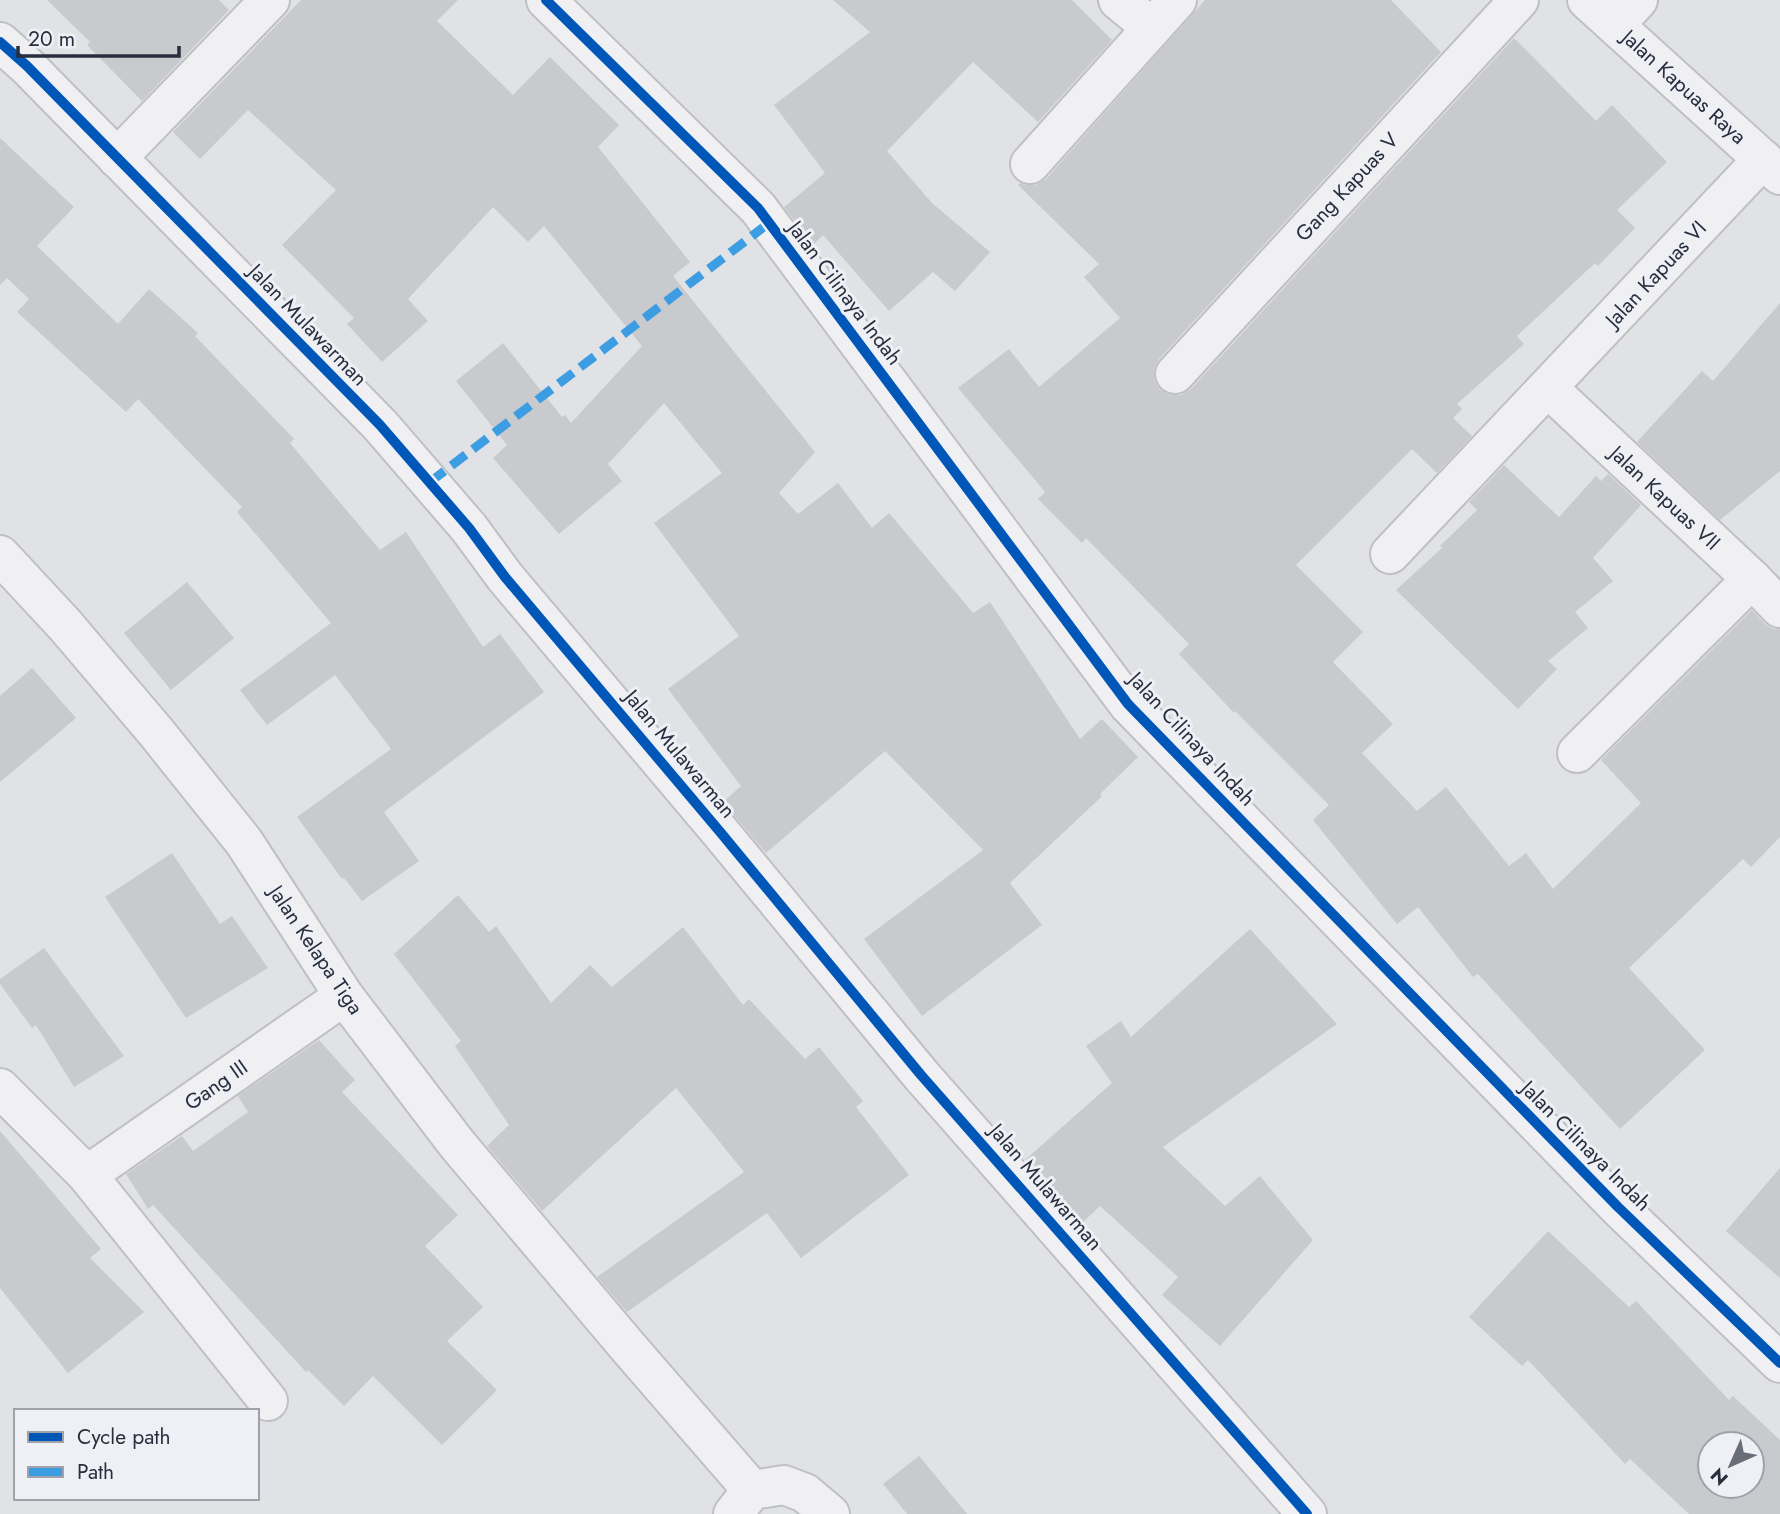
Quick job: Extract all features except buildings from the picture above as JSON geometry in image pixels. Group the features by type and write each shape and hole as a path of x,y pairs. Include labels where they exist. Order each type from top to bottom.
{"street":[{"path":"117,158 270,0"},
{"name":"Jalan Cilinaya Indah","path":"546,0 758,208 1128,704 1618,1208 1780,1363"},
{"path":"1118,0 1152,28"},
{"path":"1030,164 1177,0"},
{"name":"Gang Kapuas V","path":"1175,374 1519,0"},
{"name":"Jalan Kapuas Raya","path":"1587,0 1626,13 1772,167"},
{"name":"Jalan Mulawarman","path":"0,42 27,66 380,425 469,528 505,577 722,832 921,1075 1307,1514"},
{"name":"Jalan Kapuas VI","path":"1390,554 1548,388 1772,167"},
{"name":"Jalan Kapuas VII","path":"1548,388 1780,608"},
{"name":"Jalan Kelapa Tiga","path":"0,555 65,625 156,732 244,842 344,996 457,1144 628,1348 743,1502"},
{"path":"1577,753 1752,579"},
{"name":"Gang III","path":"87,1175 344,996"},
{"path":"0,1088 87,1175 268,1401"},
{"path":"743,1502 784,1485 805,1493 830,1514"}],"marked path":[{"path":"430,482 769,223"}],"cycle path":[{"path":"546,0 758,208 1128,704 1618,1207 1780,1363"},
{"path":"0,42 27,66 380,425 469,528 505,577 921,1075 1307,1514"}]}
